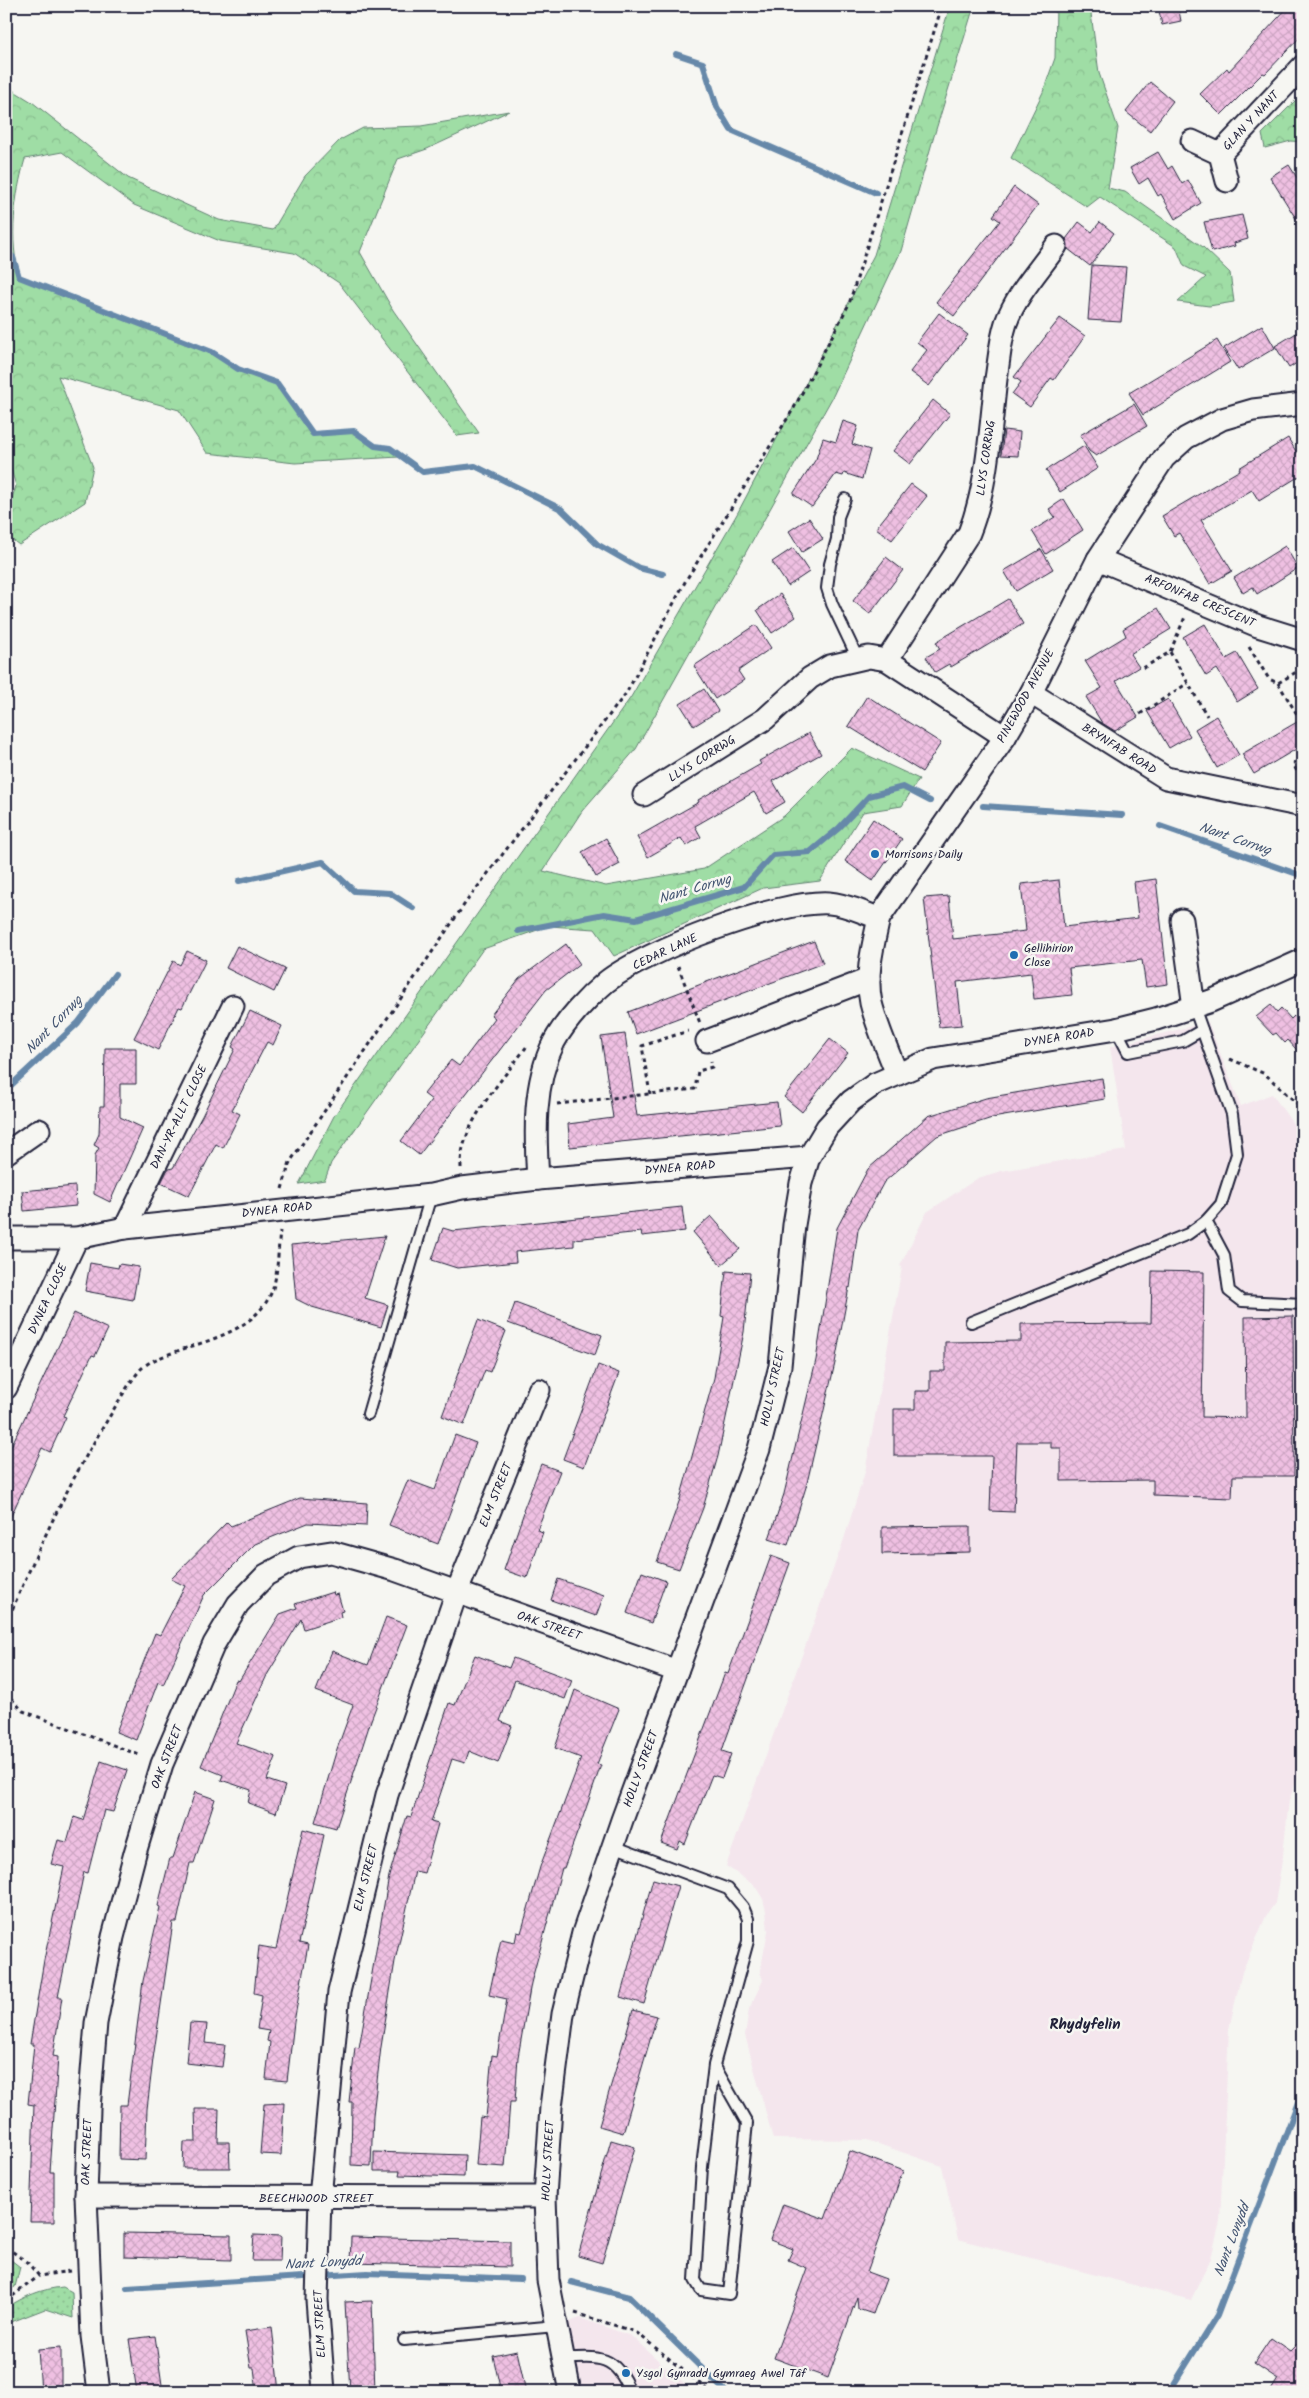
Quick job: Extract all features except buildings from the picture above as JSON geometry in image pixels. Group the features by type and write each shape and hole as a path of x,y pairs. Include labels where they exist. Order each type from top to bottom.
{"street":[{"name":"GLAN Y NANT","path":"1220,154 1303,66"},
{"name":"GLAN Y NANT","path":"1192,141 1220,154"},
{"name":"GLAN Y NANT","path":"1220,154 1227,182"},
{"name":"LLYS CORRWG","path":"888,660 969,533 978,511 1001,345 1006,323 1025,290 1056,246"},
{"name":"PINEWOOD AVENUE","path":"897,1074 871,1003 869,979 879,918 1004,737 1031,693 1098,559 1164,458 1186,438 1222,419 1253,410 1303,404"},
{"name":"ARFONFAB CRESCENT","path":"1098,559 1241,618 1303,640"},
{"name":"LLYS CORRWG","path":"644,795 765,719 810,678 830,666 870,657 888,660 1004,737"},
{"name":"BRYNFAB ROAD","path":"1031,693 1166,778 1303,806"},
{"name":"CEDAR LANE","path":"538,1179 535,1123 542,1080 554,1042 578,1010 607,982 642,960 671,946 775,910 829,903 879,918"},
{"path":"1182,920 1194,1007"},
{"name":"DYNEA ROAD","path":"6,1238 77,1238 125,1228 431,1195 462,1188 538,1179 808,1157 828,1127 851,1100 875,1084 933,1059 1116,1029 1194,1007 1303,960"},
{"path":"701,1033 869,979"},
{"name":"DAN-YR-ALLT CLOSE","path":"125,1228 233,1006"},
{"path":"6,1153 38,1130"},
{"name":"HOLLY STREET","path":"570,2392 548,2280 545,2197 551,2107 563,2014 583,1933 613,1846 759,1449 780,1366 794,1225 801,1183 808,1157"},
{"name":"DYNEA CLOSE","path":"6,1388 77,1238"},
{"name":"ELM STREET","path":"324,2392 317,2300 320,2198 339,1992 387,1795 456,1594 539,1390"},
{"name":"OAK STREET","path":"99,2392 92,2336 86,2196 89,2108 96,2023 113,1937 132,1862 162,1764 214,1644 238,1604 266,1574 299,1556 331,1552 368,1561 456,1594 677,1671"},
{"name":"BEECHWOOD STREET","path":"86,2196 545,2197"}],"lane":[{"path":"845,499 838,517 837,538 830,564 827,588 832,604 858,659"},
{"path":"971,1322 1188,1234 1206,1220 1221,1204 1237,1154 1232,1114 1194,1007"},
{"path":"1116,1029 1128,1052 1183,1041 1202,1030"},
{"path":"368,1414 431,1195"},
{"path":"1206,1220 1224,1255 1229,1291 1242,1301 1303,1304"},
{"path":"613,1846 728,1889 744,1906 748,1919 748,1941 714,2065 702,2167 695,2280 701,2290 729,2294 747,2122 714,2065"},
{"path":"404,2340 554,2316"},
{"path":"563,2359 599,2357 612,2363 624,2375 630,2392"}],"path":[{"path":"280,1194 290,1162 466,902 627,692 686,580 794,408 849,304 942,6"},
{"path":"1142,668 1170,652 1194,599"},
{"path":"1241,618 1242,634 1269,679 1278,684 1303,724"},
{"path":"1170,652 1208,716"},
{"path":"1278,684 1303,668"},
{"path":"1140,714 1188,683"},
{"path":"1303,757 1293,764 1303,782"},
{"path":"556,1104 694,1089 698,1071 712,1067 671,946"},
{"path":"650,1094 642,1046 701,1033"},
{"path":"462,1188 461,1153 473,1121 533,1038"},
{"path":"1220,1056 1265,1074 1303,1109"},
{"path":"6,1624 85,1457 129,1384 142,1368 162,1356 208,1341 236,1329 257,1314 272,1290 280,1228"},
{"path":"6,1693 23,1710 162,1764"},
{"path":"6,2248 28,2263 40,2276"},
{"path":"6,2301 40,2276 88,2269"},
{"path":"554,2316 636,2332 710,2392"}],"shaded area":[{"path":"1208,1022 1241,1106 1272,1094 1303,1138 1303,1765 1289,1800 1275,1903 1266,1916 1242,1972 1229,2029 1220,2222 1211,2258 1191,2300 958,2239 942,2166 867,2140 773,2139 745,2035 749,2009 763,1980 760,1972 768,1931 766,1911 763,1899 755,1886 726,1866 844,1539 865,1472 902,1267 900,1266 927,1212 978,1178 1001,1171 1126,1150 1110,1047"},
{"name":"Ysgol Gynradd Gymraeg Awel Tâf","path":"580,2318 631,2336 694,2392 583,2392 567,2323"}],"green space":[{"path":"950,6 974,6 901,251 832,398 636,749 582,811 543,871 606,886 704,869 784,816 852,748 919,779 902,806 863,812 820,881 763,888 614,956 595,929 549,926 483,949 331,1163 325,1180 299,1184 334,1116 631,697 737,514 874,255"},
{"path":"1056,6 1090,6 1099,73 1118,128 1108,188 1125,192 1203,247 1230,273 1234,302 1209,306 1178,302 1206,277 1184,266 1176,247 1100,197 1087,207 1011,158 1043,92 1055,58"},
{"path":"6,86 32,102 128,178 219,220 273,230 305,176 340,140 363,128 421,126 509,111 427,149 398,159 360,252 393,310 479,433 457,436 339,283 294,253 220,241 134,205 62,152 25,159 18,187 14,218 14,248 20,277 212,352 238,369 277,383 313,434 354,431 374,446 390,448 399,457 295,463 207,453 179,410 58,376 93,467 85,502 19,545 6,535 6,516 16,486 6,453"},
{"path":"1303,93 1303,142 1291,141 1265,148 1262,134"},
{"path":"6,2256 20,2267 15,2287 6,2291"},
{"path":"63,2287 72,2292 73,2318 45,2309 6,2324 6,2308 33,2294 47,2289"}],"waterway":[{"path":"676,54 703,63 717,107 731,130 876,193"},
{"path":"6,252 13,257 19,277 212,352 238,369 277,383 313,434 354,431 375,446 390,448 423,472 475,466 561,509 597,544 639,568 663,574"},
{"name":"Nant Corrwg","path":"518,931 604,914 636,919 744,887 773,855 810,852 839,828 869,796 903,787 930,801"},
{"name":"Nant Corrwg","path":"983,806 1122,815"},
{"name":"Nant Corrwg","path":"1160,826 1303,876"},
{"name":"Nant Corrwg","path":"239,881 323,862 354,891 390,893 413,908"},
{"name":"Nant Corrwg","path":"6,1090 78,1023 115,974"},
{"name":"Nant Lonydd","path":"1169,2392 1217,2315 1303,2089"},
{"name":"Nant Lonydd","path":"127,2288 367,2273 521,2279"},
{"name":"Nant Lonydd","path":"571,2282 629,2297 726,2392"}],"place":[{"name":"Morrisons Daily","path":"875,854"},
{"name":"Gellihirion Close","path":"1014,955"},
{"name":"Ysgol Gynradd Gymraeg Awel Tâf","path":"626,2373"}],"district":[{"name":"Rhydyfelin","path":"1085,2025"}]}
